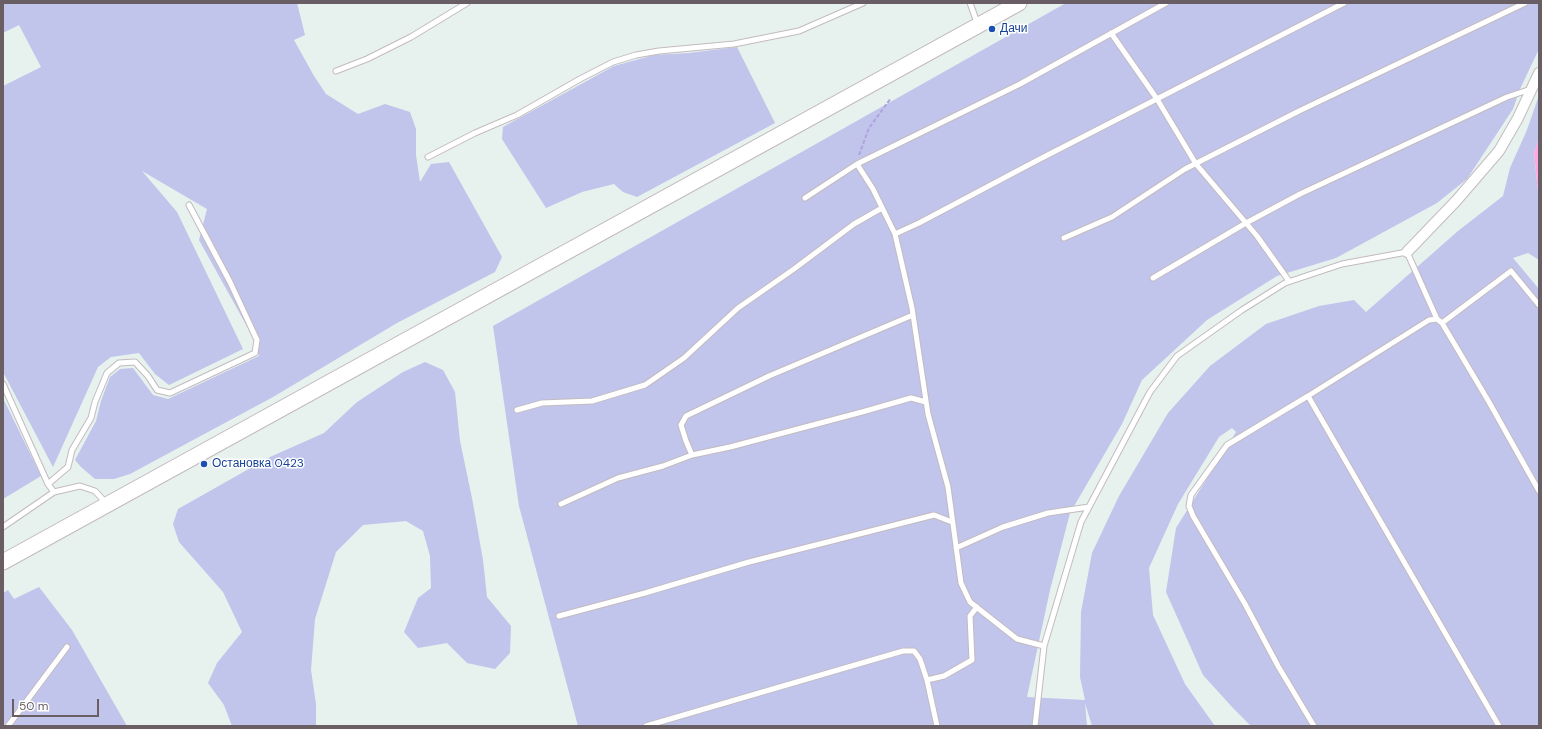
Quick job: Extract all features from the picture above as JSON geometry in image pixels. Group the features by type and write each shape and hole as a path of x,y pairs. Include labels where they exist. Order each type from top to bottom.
{"main road":[{"path":"3,562 1019,3"}],"street":[{"path":"1407,252 1456,201 1499,151 1518,118 1539,73"}],"lane":[{"path":"336,71 367,59 411,37 467,3"},
{"path":"428,157 474,133 517,115 613,62 636,55 659,51 734,44 799,31 863,3"},
{"path":"970,3 978,26"},
{"path":"805,198 857,164 1020,84 1166,3"},
{"path":"895,234 1344,3"},
{"path":"1064,238 1112,217 1185,169 1299,111 1525,3"},
{"path":"1111,33 1157,99 1196,164 1257,236 1288,281"},
{"path":"1153,278 1246,223 1300,194 1507,97 1532,88"},
{"path":"857,164 873,189 895,234 913,315 928,414 948,487 961,583 970,602 1017,639 1044,646"},
{"path":"48,484 68,467 72,450 91,418 95,402 107,373 119,363 136,362 157,390 170,393 255,353 257,340 230,282 189,205"},
{"path":"517,410 542,403 592,401 645,385 684,358 738,308 794,269 854,224 882,208"},
{"path":"1035,726 1044,646 1081,522 1150,392 1177,356 1242,310 1288,281 1342,264 1407,252 1437,318 1442,323 1489,402 1539,491"},
{"path":"1442,323 1511,272 1539,304"},
{"path":"692,456 681,425 686,416 769,376 913,315"},
{"path":"1314,726 1278,666 1245,604 1193,516 1189,506 1191,495 1227,445 1429,320 1437,318"},
{"path":"3,384 48,484 54,492"},
{"path":"1308,396 1499,726"},
{"path":"561,504 618,478 663,466 692,456 759,440 911,398 926,402"},
{"path":"3,527 54,492 80,486 95,491 108,505"},
{"path":"956,548 1003,527 1048,513 1089,507"},
{"path":"559,616 645,593 749,562 934,515 952,522"},
{"path":"927,680 944,676 972,660 970,616 977,607"},
{"path":"8,726 67,647"},
{"path":"646,726 903,651 914,651 920,659 927,680 938,726"}],"path":[{"path":"857,164 859,151 869,128 891,98"}],"shaded area":[{"path":"3,3 297,3 305,35 294,40 326,94 358,114 385,104 410,112 416,129 416,155 420,182 431,164 449,162 502,257 495,272 397,323 273,397 130,474 114,479 95,479 75,460 96,421 101,401 110,377 120,369 133,368 153,395 168,399 259,356 254,339 199,240 207,209 142,171 177,212 243,349 169,385 155,374 139,353 111,357 98,367 53,467 3,372 3,86 41,67 19,25 3,33"},
{"path":"1066,3 1539,3 1539,49 1520,89 1513,109 1467,179 1437,203 1336,258 1277,276 1207,320 1142,380 1122,424 1070,513 1050,590 1027,697 1085,700 1080,677 1081,612 1092,553 1119,496 1168,413 1210,366 1266,324 1319,306 1354,300 1366,312 1458,231 1503,196 1510,168 1527,130 1539,95 1539,139 1534,153 1539,201 1539,260 1528,253 1513,258 1539,289 1539,726 1251,726 1203,675 1166,592 1176,528 1236,432 1232,428 1219,437 1178,504 1149,568 1153,615 1185,684 1215,726 1092,726 1085,703 1087,726 578,726 519,506 493,326"},
{"path":"737,47 775,123 637,197 623,192 614,184 582,192 546,208 502,139 503,127 614,66 654,55 689,53"},
{"path":"1539,139 1539,201 1534,153"},
{"path":"425,362 443,370 455,392 460,441 483,560 487,597 511,626 510,653 495,669 467,663 447,643 418,648 404,632 418,598 431,588 430,556 423,531 406,521 363,525 336,552 315,619 311,670 316,704 316,726 232,726 224,705 208,683 217,663 242,632 223,592 179,542 173,524 178,509 270,457 324,433 357,402 403,372"},
{"path":"3,398 41,476 3,499"},
{"path":"39,587 72,630 127,726 3,726 3,593 8,590 14,599"}],"place":[{"name":"Дачи","path":"992,29"},
{"name":"Остановка 0423","path":"204,464"}]}
